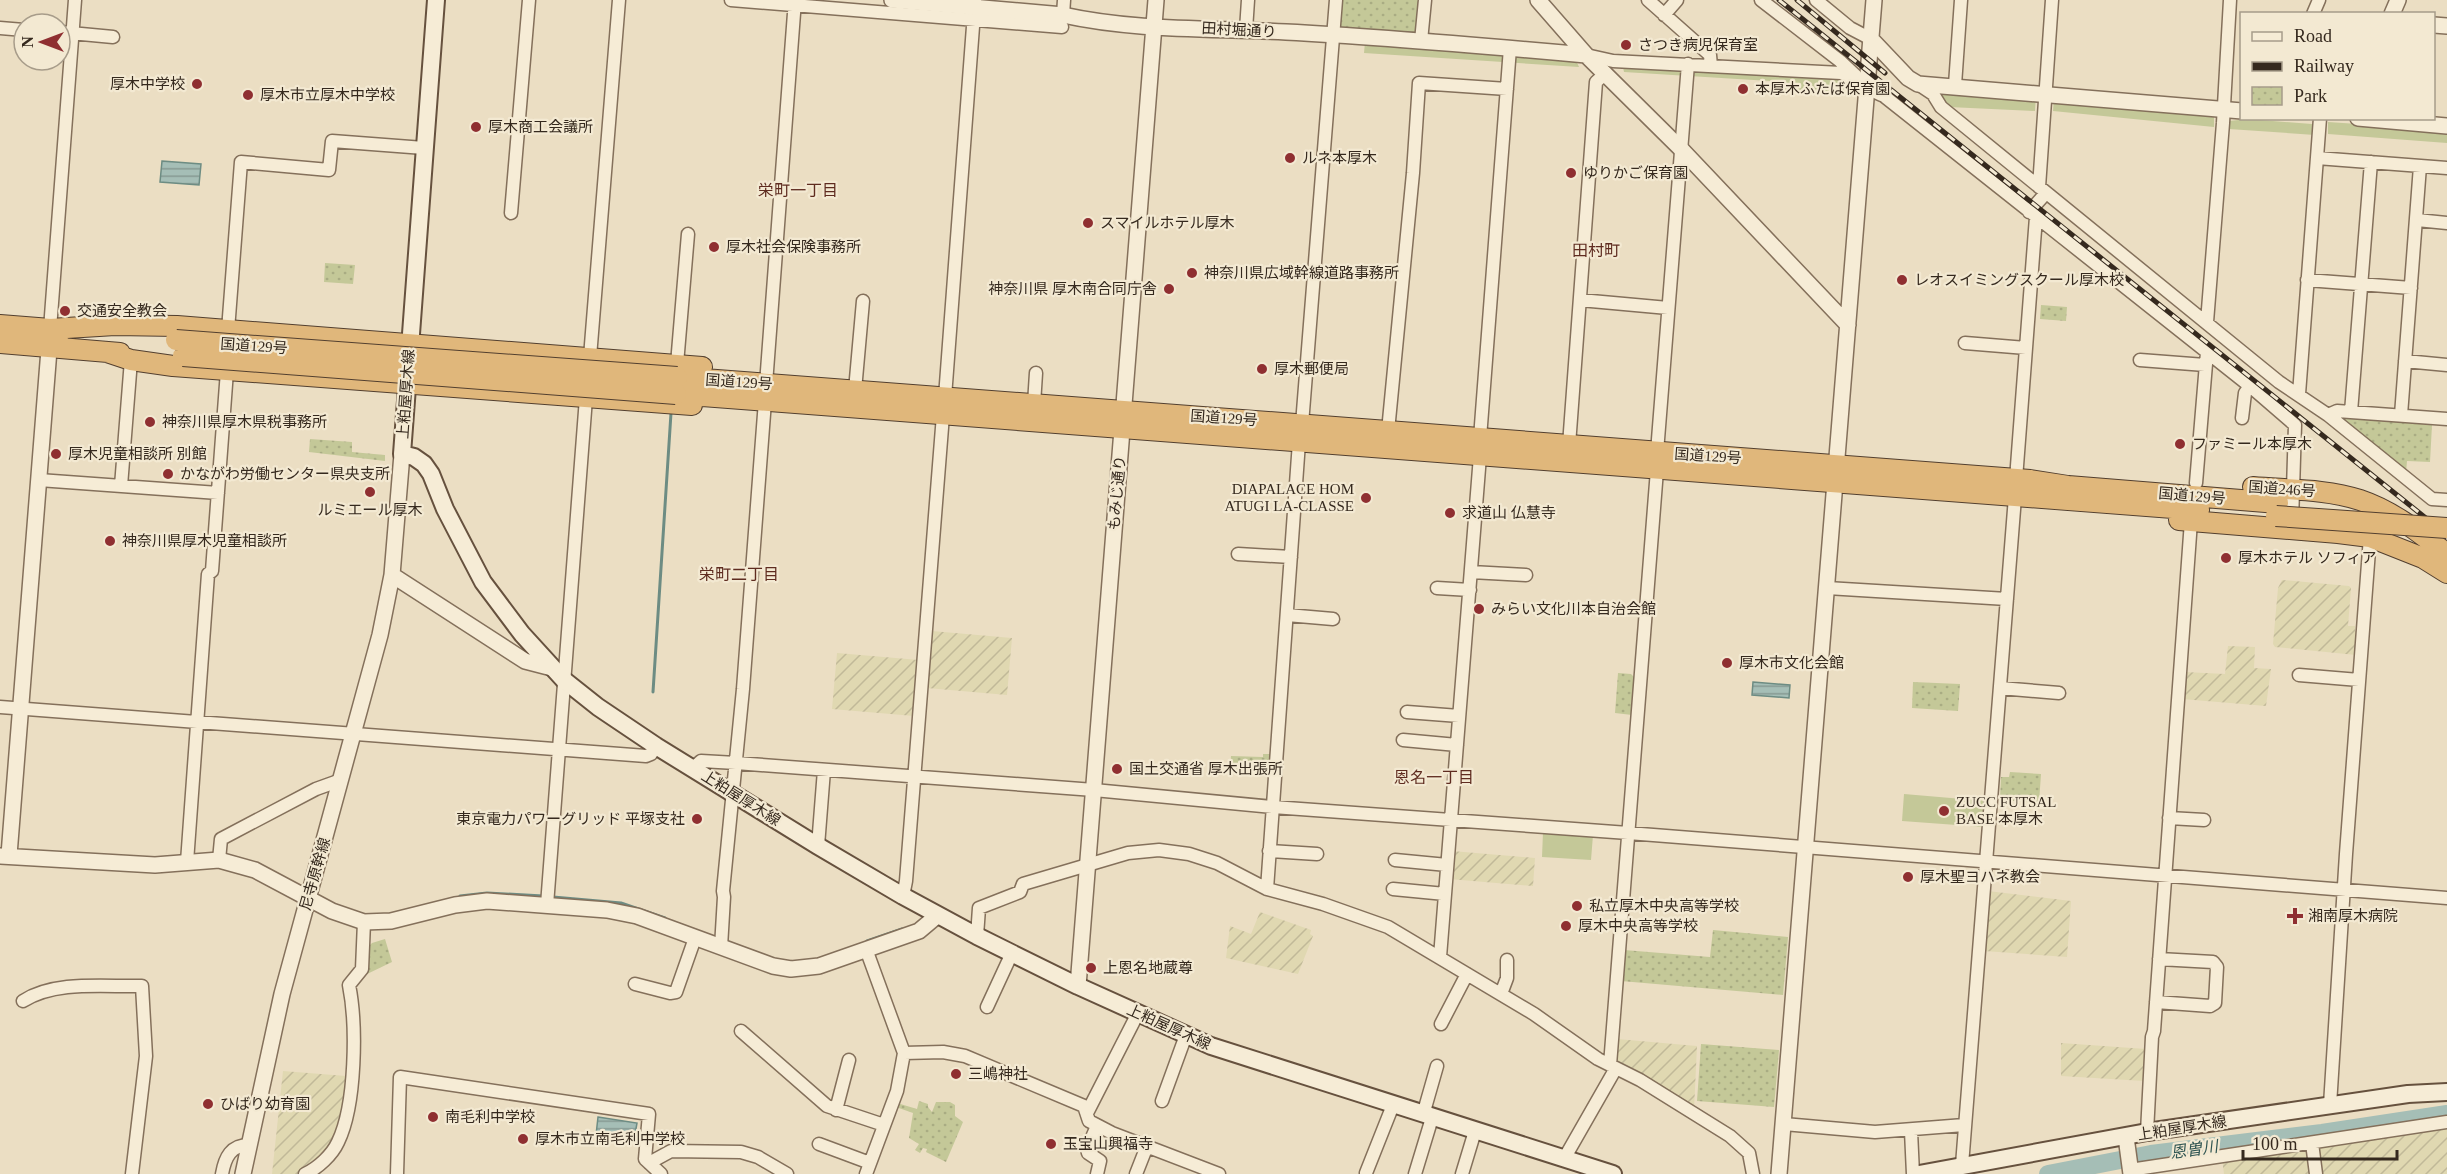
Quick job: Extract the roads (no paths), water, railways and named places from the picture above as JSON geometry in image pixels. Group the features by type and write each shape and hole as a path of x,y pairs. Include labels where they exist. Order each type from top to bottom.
{"highway":[{"name":"国道129号","path":"0,325 107,352 180,348"},
{"path":"50,338 115,325 228,330 590,357 677,378 741,373 772,393"},
{"name":"国道129号","path":"0,343 50,338 677,378 772,393 2022,489 2068,486 2447,515"},
{"path":"107,352 131,360 173,366 675,405 772,393"},
{"name":"国道129号","path":"772,393 855,390 944,406 1034,404 1123,420"},
{"name":"国道129号","path":"1300,433 1388,431 1480,447 1569,445 1657,461"},
{"name":"国道246号","path":"2022,489 2068,474 2196,483 2282,503 2327,493 2376,507 2399,519 2447,554"},
{"path":"2022,489 2054,507 2094,514 2370,537 2423,558 2447,573"},
{"name":"国道129号","path":"2282,503 2447,528"}],"main road":[{"name":"上粕屋厚木線","path":"436,0 402,454 417,458 431,474 445,509 483,582 522,634 558,674 598,707 656,746 818,846 938,915 1078,986 1211,1046 1613,1174"},
{"name":"上粕屋厚木線","path":"1919,1174 1962,1165 2127,1143 2146,1132 2408,1094 2447,1092"}],"street":[{"path":"511,213 529,0"},
{"path":"590,357 619,0"},
{"path":"731,0 974,8 915,777 903,896"},
{"name":"田村堀通り","path":"892,0 1063,14 1083,19 1154,25 1333,34 1586,55"},
{"name":"もみじ通り","path":"1078,986 1155,0"},
{"path":"1246,30 1248,0"},
{"path":"1267,889 1300,433 1336,0"},
{"path":"1421,41 1425,0"},
{"path":"1538,0 1586,55 1681,149 1848,325"},
{"path":"1648,0 1710,55 1711,66"},
{"path":"1664,15 1677,0"},
{"path":"1761,0 1840,62 1867,90"},
{"path":"1816,0 1850,28 1870,39 1908,78 1933,94 1941,107 2279,382 2328,415 2432,499 2447,500"},
{"path":"1779,1174 1874,0"},
{"path":"1955,85 1961,0"},
{"path":"1962,1165 2007,599 2022,489 2033,215 2042,190 2045,94 2052,0"},
{"path":"2206,322 2224,111 2230,0"},
{"path":"721,947 723,891 772,393 795,3"},
{"path":"72,34 113,37"},
{"path":"1440,957 1510,48"},
{"path":"1586,55 1613,61 1841,73 1855,79 1867,90 1884,96 2295,424 2282,503 2292,529"},
{"path":"1564,1159 1613,1066 1628,833 1688,64"},
{"path":"64,72 50,338 21,710 5,855 155,865 219,860 255,870 332,911 364,922 406,918 431,910 480,902 547,905 623,913 774,966 792,969 819,966 919,931 938,915"},
{"path":"1569,445 1580,300 1576,286 1596,82 1606,73"},
{"path":"1388,431 1413,173 1419,83 1507,89"},
{"path":"1918,84 1955,85 2240,111"},
{"path":"2299,394 2320,120"},
{"path":"2380,120 2447,126"},
{"path":"228,330 241,162 329,170 332,141 424,148"},
{"path":"2317,158 2447,168"},
{"path":"2350,412 2371,162"},
{"path":"2401,415 2420,166"},
{"path":"2416,220 2447,223"},
{"path":"677,378 688,234"},
{"path":"2307,280 2411,288"},
{"path":"1580,300 1668,308"},
{"path":"855,390 863,302"},
{"path":"1971,347 2026,348"},
{"path":"2196,483 2207,352"},
{"path":"121,486 131,360"},
{"path":"2405,361 2447,365"},
{"path":"2147,364 2205,365"},
{"path":"187,862 208,574 212,571 227,370"},
{"path":"1034,404 1036,373"},
{"path":"2242,418 2245,393 2250,386"},
{"path":"547,905 559,750 558,674 586,398"},
{"path":"2328,415 2337,411 2447,419"},
{"name":"尼寺原幹線","path":"243,1174 258,1114 275,1023 380,635 392,575 402,454"},
{"path":"39,480 218,493"},
{"path":"2146,1132 2192,521"},
{"path":"2330,1105 2370,537"},
{"path":"1238,554 1291,556"},
{"path":"1471,572 1526,574"},
{"path":"392,575 525,662 558,674"},
{"path":"1437,588 1470,590"},
{"path":"1827,588 2007,599"},
{"path":"1287,615 1333,619"},
{"path":"501,646 510,648 519,646 522,634"},
{"path":"2308,673 2359,680"},
{"path":"2000,688 2059,693"},
{"path":"0,707 646,756 651,754 656,746"},
{"path":"1407,712 1459,716"},
{"path":"1403,740 1457,745"},
{"path":"693,768 702,761 736,763 2447,898"},
{"path":"818,846 824,770"},
{"path":"219,860 221,838 316,789 341,780"},
{"path":"2169,818 2204,820"},
{"path":"977,936 979,908 1020,892 1023,884 1128,853 1159,850 1189,854 1217,863 1267,889 1353,913 1388,927 1534,1014 1574,1044 1730,1136 1749,1153 1753,1174"},
{"path":"1269,851 1317,854"},
{"path":"1395,860 1447,865"},
{"path":"1393,889 1445,894"},
{"path":"305,1174 325,1160 338,1143 350,1102 354,1008 349,985 362,969 364,922"},
{"path":"635,984 670,993 676,992 696,938"},
{"path":"819,1144 868,1169 897,1091 904,1053 866,949"},
{"path":"987,1007 1012,953"},
{"path":"2156,1002 2210,1006 2215,1003 2216,991 2217,968 2213,962 2159,958"},
{"path":"1501,994 1507,978 1507,960"},
{"path":"1441,1024 1467,974"},
{"path":"23,1001 58,989 142,986 146,1056 132,1174"},
{"path":"1087,1113 1138,1013"},
{"path":"747,1033 827,1106 884,1125"},
{"path":"1159,1097 1186,1035"},
{"path":"904,1053 943,1052 965,1056 1084,1106 1089,1121 1097,1126 1219,1174"},
{"path":"836,1110 849,1060"},
{"path":"1415,1174 1437,1071"},
{"path":"397,1174 400,1077 649,1114 645,1159 661,1174"},
{"path":"1366,1173 1393,1105"},
{"path":"2127,1143 2130,1171 2447,1122"},
{"path":"1784,1124 1875,1132 1911,1131 1964,1125"},
{"path":"1097,1126 1087,1149 1088,1153 1104,1162 1097,1174"},
{"path":"1462,1174 1475,1131"},
{"path":"1911,1131 1913,1174"},
{"path":"2312,1143 2316,1174"},
{"path":"222,1174 234,1147 249,1144"},
{"path":"1136,1174 1147,1146"},
{"path":"649,1162 671,1151 741,1152 758,1157 787,1174"}],"water":[{"path":"162,161 201,164 199,185 160,182"},
{"path":"1753,682 1790,685 1789,698 1752,695"},
{"path":"598,1117 637,1123 634,1140 596,1135"}],"waterway":[{"path":"653,692 671,413"},
{"path":"460,896 487,893 543,896"},
{"path":"553,897 621,903 665,918"},
{"path":"867,941 902,929"},
{"name":"恩曽川","path":"2048,1174 2151,1154 2322,1133 2447,1114"}],"railway":[{"path":"1779,0 2447,535"},
{"path":"1797,0 1885,73"}],"place":[{"name":"さつき病児保育室","path":"1626,45"},
{"name":"厚木中学校","path":"197,84"},
{"name":"本厚木ふたば保育園","path":"1743,89"},
{"name":"厚木市立厚木中学校","path":"248,95"},
{"name":"厚木商工会議所","path":"476,127"},
{"name":"ルネ本厚木","path":"1290,158"},
{"name":"ゆりかご保育園","path":"1571,173"},
{"name":"スマイルホテル厚木","path":"1088,223"},
{"name":"厚木社会保険事務所","path":"714,247"},
{"name":"神奈川県広域幹線道路事務所","path":"1192,273"},
{"name":"レオスイミングスクール厚木校","path":"1902,280"},
{"name":"神奈川県 厚木南合同庁舎","path":"1169,289"},
{"name":"交通安全教会","path":"65,311"},
{"name":"厚木郵便局","path":"1262,369"},
{"name":"神奈川県厚木県税事務所","path":"150,422"},
{"name":"ファミール本厚木","path":"2180,444"},
{"name":"厚木児童相談所 別館","path":"56,454"},
{"name":"かながわ労働センター県央支所","path":"168,474"},
{"name":"ルミエール厚木","path":"370,492"},
{"name":"DIAPALACE HOM ATUGI LA-CLASSE","path":"1366,498"},
{"name":"求道山 仏慧寺","path":"1450,513"},
{"name":"神奈川県厚木児童相談所","path":"110,541"},
{"name":"厚木ホテル ソフィア","path":"2226,558"},
{"name":"みらい文化川本自治会館","path":"1479,609"},
{"name":"厚木市文化会館","path":"1727,663"},
{"name":"国土交通省 厚木出張所","path":"1117,769"},
{"name":"ZUCC FUTSAL BASE 本厚木","path":"1944,811"},
{"name":"東京電力パワーグリッド 平塚支社","path":"697,819"},
{"name":"厚木聖ヨハネ教会","path":"1908,877"},
{"name":"私立厚木中央高等学校","path":"1577,906"},
{"name":"湘南厚木病院","path":"2295,916"},
{"name":"厚木中央高等学校","path":"1566,926"},
{"name":"上恩名地蔵尊","path":"1091,968"},
{"name":"三嶋神社","path":"956,1074"},
{"name":"ひばり幼育園","path":"208,1104"},
{"name":"南毛利中学校","path":"433,1117"},
{"name":"厚木市立南毛利中学校","path":"523,1139"},
{"name":"玉宝山興福寺","path":"1051,1144"}],"district":[{"name":"栄町一丁目","path":"798,190"},
{"name":"田村町","path":"1596,250"},
{"name":"栄町二丁目","path":"739,574"},
{"name":"恩名一丁目","path":"1434,777"}]}
